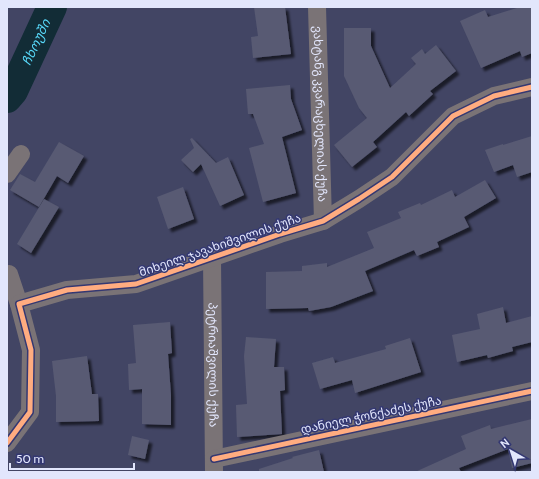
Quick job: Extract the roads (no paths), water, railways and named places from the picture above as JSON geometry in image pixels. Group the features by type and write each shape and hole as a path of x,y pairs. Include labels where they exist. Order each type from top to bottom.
{"street":[{"name":"ვახტანგ კვარაცხელიას ქუჩა","path":"317,7 323,221"},
{"name":"მიხეილ ჯავახიშვილის ქუჩა","path":"19,304 67,290 136,284 280,234 323,221 392,177 453,116 494,96 532,87"},
{"path":"7,174 21,154"},
{"name":"პეტრიაშვილის ქუჩა","path":"212,258 214,465"},
{"path":"7,443 30,412 31,350 19,304 8,274"},
{"name":"დანიელ ჭონქაძეს ქუჩა","path":"214,465 532,391"}],"waterway":[{"name":"ჩხოუში","path":"7,98 13,91 52,7"}]}
